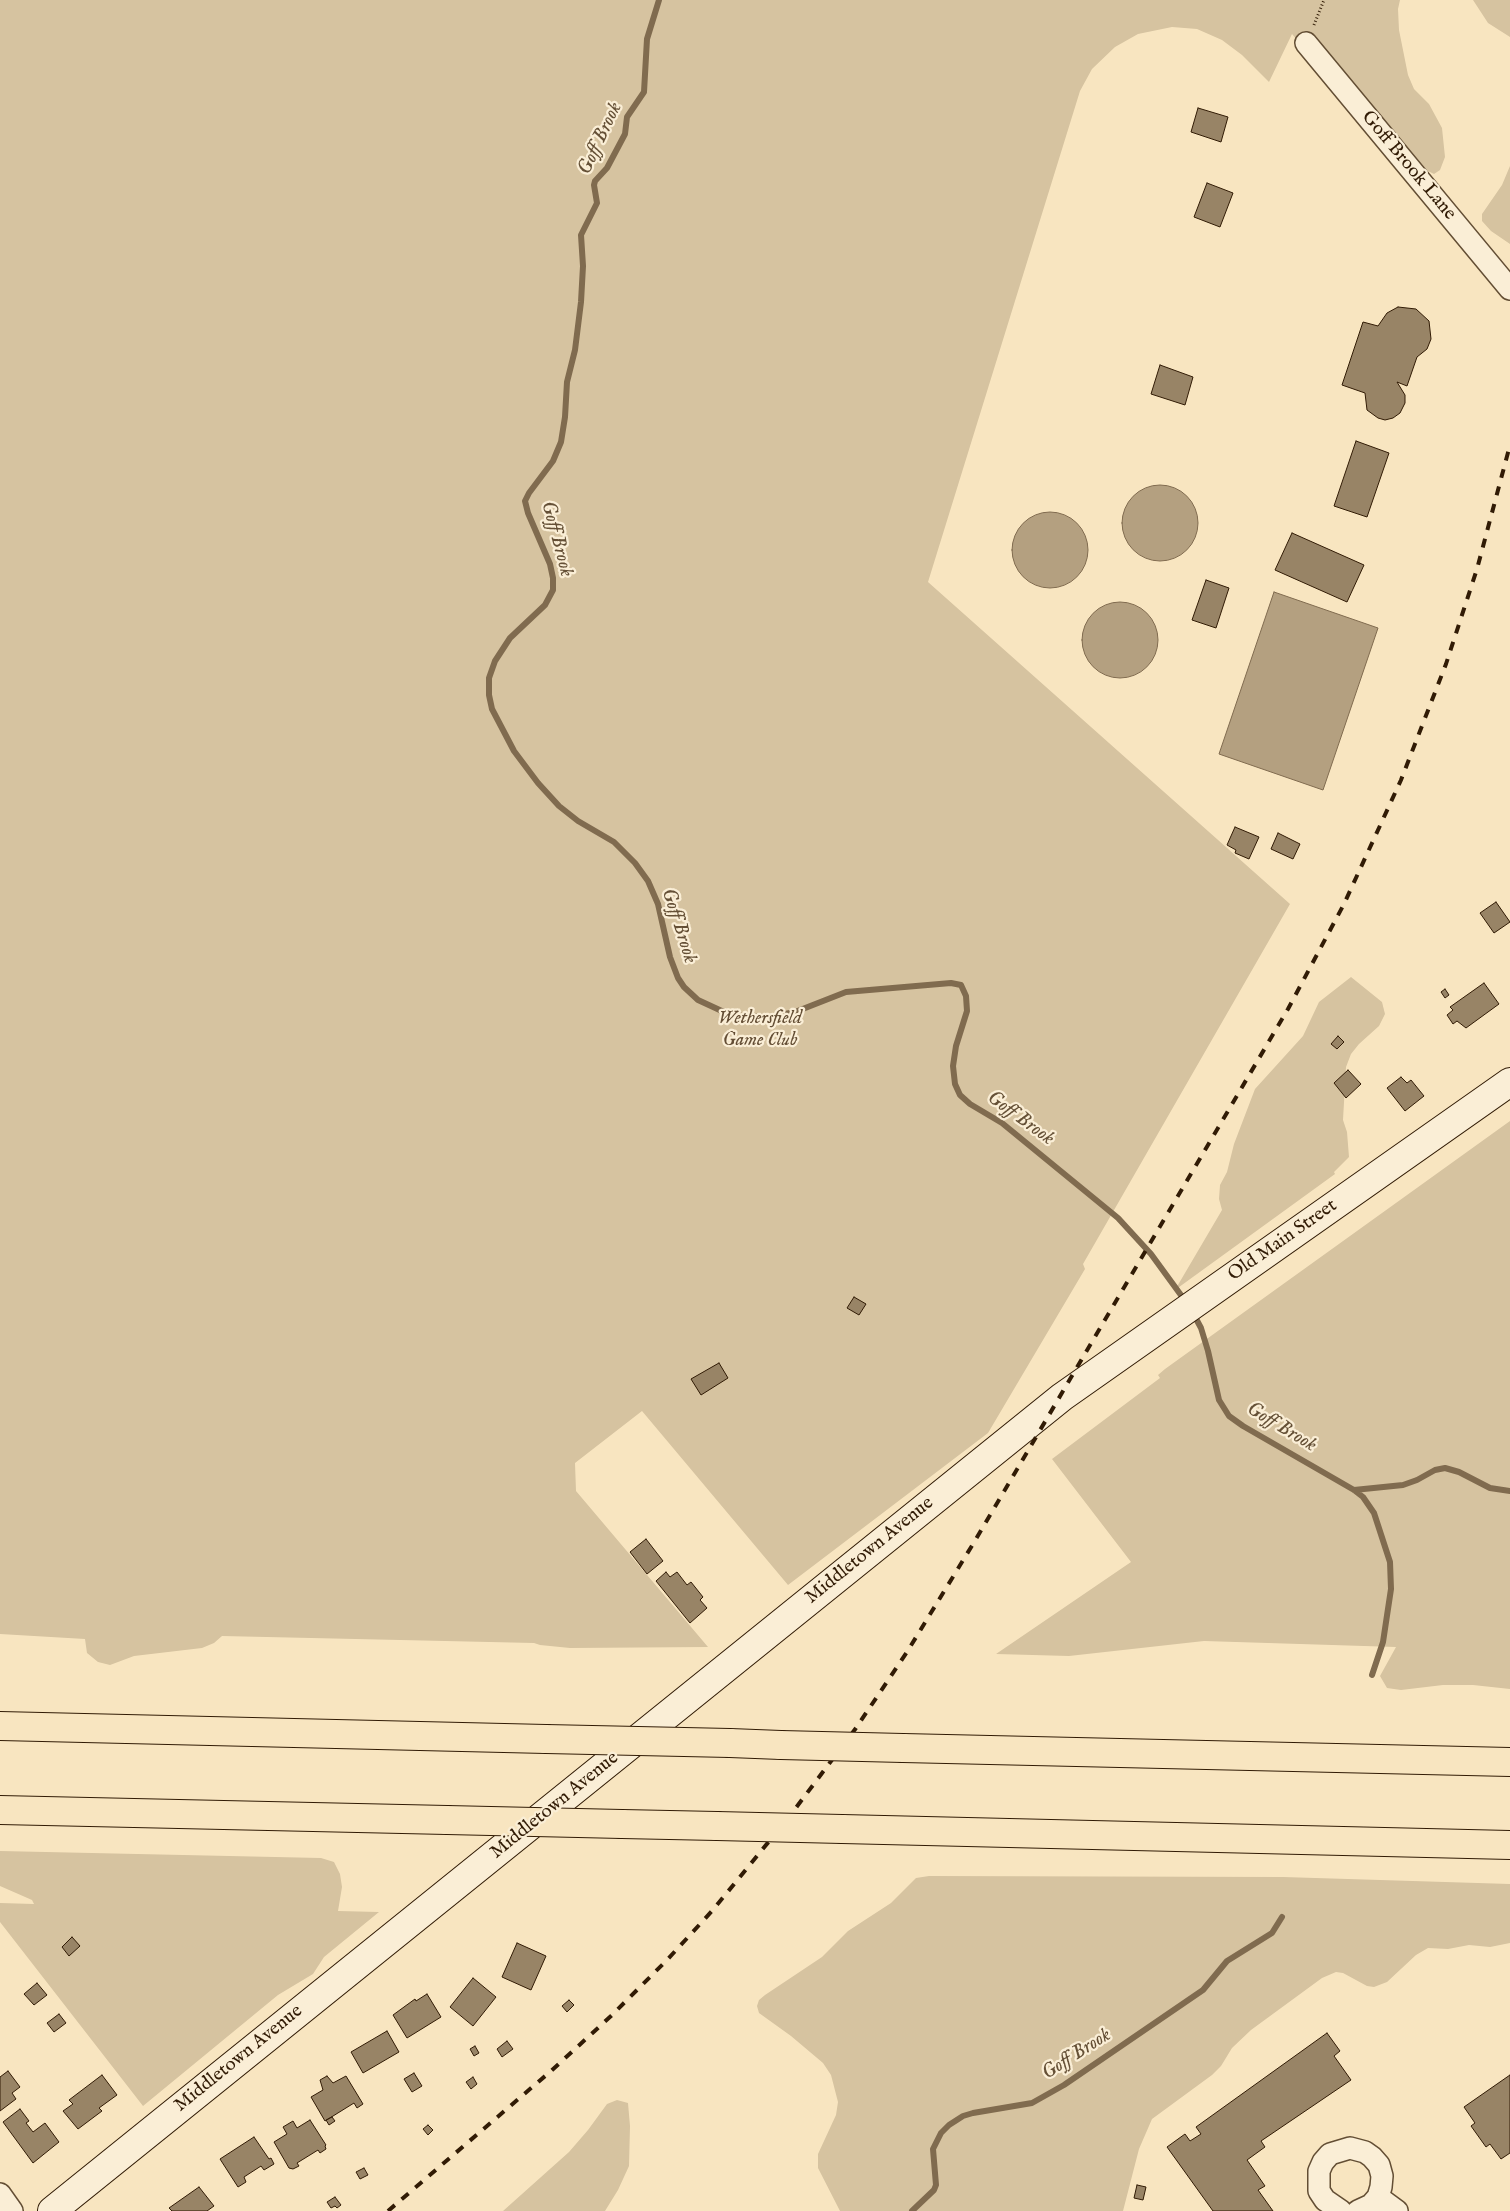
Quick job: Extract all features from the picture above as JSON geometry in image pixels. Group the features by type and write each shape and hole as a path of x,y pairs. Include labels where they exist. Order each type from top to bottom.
{"highway":[{"path":"0,1726 1510,1762"},
{"path":"0,1810 1510,1845"}],"street":[{"name":"Goff Brook Lane","path":"1306,43 1510,288"},
{"name":"Old Main Street","path":"1057,1401 1510,1082"},
{"name":"Middletown Avenue","path":"52,2211 1057,1401"},
{"path":"1341,2211 1325,2200 1320,2191 1319,2171 1323,2162 1330,2154 1340,2150 1358,2149 1372,2157 1379,2165 1382,2176 1378,2197 1371,2205 1358,2211"},
{"path":"0,2194 12,2211"},
{"path":"1378,2197 1397,2211"}],"path":[{"path":"1306,43 1324,0"}],"green space":[{"name":"Wethersfield Game Club","path":"0,0 1400,0 1398,9 1399,30 1408,75 1414,89 1429,104 1442,128 1445,157 1440,170 1434,174 1428,171 1365,103 1331,80 1292,34 1269,82 1242,55 1222,40 1197,29 1172,27 1138,34 1115,47 1092,69 1080,91 928,582 1290,904 1083,1264 1085,1269 988,1433 788,1585 642,1411 575,1463 576,1491 708,1647 570,1648 534,1643 222,1636 214,1643 202,1648 134,1656 110,1665 98,1662 87,1653 85,1639 0,1634"},
{"path":"1473,0 1510,0 1510,37 1488,23"},
{"path":"1510,166 1510,244 1491,231 1482,221 1482,214 1502,185"},
{"path":"1351,977 1382,1002 1385,1014 1379,1026 1351,1054 1346,1067 1343,1120 1347,1132 1349,1157 1334,1172 1335,1174 1175,1290 1222,1210 1219,1199 1220,1185 1227,1172 1234,1144 1255,1089 1303,1036 1319,1002"},
{"path":"1510,1121 1510,1689 1473,1685 1443,1685 1401,1690 1387,1688 1380,1676 1396,1647 1204,1641 1069,1656 996,1654 1131,1562 1052,1459 1160,1378 1158,1375 1165,1369"},
{"path":"0,1851 321,1858 334,1862 340,1874 342,1887 338,1911 379,1912 324,1957 313,1974 278,1995 143,2106 0,1922 0,1903 34,1904 32,1900 0,1886"},
{"path":"929,1876 1283,1877 1510,1884 1510,1943 1490,1947 1469,1945 1448,1949 1428,1948 1416,1955 1387,1982 1374,1987 1367,1986 1343,1973 1336,1972 1322,1978 1251,2030 1232,2048 1221,2066 1212,2075 1152,2119 1139,2149 1123,2211 840,2211 818,2168 818,2154 836,2115 838,2102 831,2075 823,2063 791,2036 759,2013 757,2006 759,2000 765,1995 822,1957 848,1931 891,1903 916,1878"},
{"path":"617,2100 628,2103 630,2126 629,2166 618,2190 605,2211 503,2211 569,2152 607,2104"}],"shaded area":[{"path":"1160,485 1175,488 1187,496 1195,508 1198,523 1195,538 1187,550 1175,558 1160,561 1145,558 1133,550 1125,538 1122,523 1125,508 1133,496 1145,488"},
{"path":"1050,512 1065,515 1077,523 1085,535 1088,550 1085,565 1077,577 1065,585 1050,588 1035,585 1023,577 1015,565 1012,550 1015,535 1023,523 1035,515"},
{"path":"1274,592 1378,628 1323,790 1219,754"},
{"path":"1120,602 1135,605 1147,613 1155,625 1158,640 1155,655 1147,667 1135,675 1120,678 1105,675 1093,667 1085,655 1082,640 1085,625 1093,613 1105,605"}],"building":[{"path":"1198,108 1228,117 1221,142 1191,132"},
{"path":"1207,183 1233,193 1220,227 1194,217"},
{"path":"1398,307 1416,309 1429,321 1431,339 1427,349 1417,357 1407,386 1397,382 1405,395 1405,403 1400,413 1393,418 1385,420 1378,418 1367,410 1365,393 1342,385 1363,322 1378,326 1387,313"},
{"path":"1160,365 1193,377 1185,405 1151,394"},
{"path":"1356,441 1389,453 1367,517 1334,506"},
{"path":"1292,533 1364,565 1347,602 1275,570"},
{"path":"1206,580 1229,588 1216,628 1192,620"},
{"path":"1235,827 1259,837 1249,859 1235,853 1236,850 1227,845"},
{"path":"1278,833 1300,844 1293,859 1271,849"},
{"path":"1496,902 1510,922 1494,933 1480,913"},
{"path":"1484,983 1499,1004 1466,1028 1457,1021 1453,1024 1447,1015 1453,1010 1450,1007"},
{"path":"1445,989 1449,995 1445,998 1441,992"},
{"path":"1338,1036 1344,1042 1337,1049 1331,1044"},
{"path":"1348,1070 1361,1084 1346,1098 1334,1083"},
{"path":"1401,1077 1407,1083 1411,1080 1424,1096 1405,1111 1387,1088"},
{"path":"854,1297 866,1304 859,1315 847,1308"},
{"path":"719,1363 728,1378 701,1395 691,1379"},
{"path":"646,1539 663,1561 647,1574 630,1552"},
{"path":"666,1572 670,1577 677,1572 687,1585 691,1582 703,1597 700,1600 707,1608 690,1623 656,1581"},
{"path":"72,1937 80,1946 69,1956 62,1947"},
{"path":"517,1943 546,1956 531,1990 502,1977"},
{"path":"473,1978 496,1997 473,2026 450,2007"},
{"path":"37,1983 47,1995 34,2005 24,1994"},
{"path":"427,1994 441,2017 407,2038 393,2015 415,1999 416,2001"},
{"path":"569,2000 574,2005 567,2012 562,2006"},
{"path":"59,2014 66,2023 54,2032 47,2023"},
{"path":"387,2031 399,2052 363,2073 351,2052"},
{"path":"1327,2033 1340,2051 1334,2056 1351,2080 1261,2141 1265,2147 1247,2160 1265,2186 1258,2190 1273,2211 1213,2211 1167,2147 1185,2134 1190,2141 1201,2134 1196,2127"},
{"path":"507,2041 513,2049 502,2057 497,2049"},
{"path":"475,2046 479,2053 474,2056 470,2049"},
{"path":"8,2071 20,2087 12,2093 16,2099 0,2111 0,2077"},
{"path":"414,2073 422,2086 412,2092 404,2079"},
{"path":"102,2075 117,2095 99,2108 102,2111 78,2129 63,2111 73,2104 69,2100"},
{"path":"1510,2075 1510,2153 1501,2159 1490,2144 1486,2147 1471,2126 1475,2123 1464,2107"},
{"path":"327,2076 333,2083 346,2076 363,2104 357,2108 354,2103 325,2121 311,2097 323,2090 320,2080"},
{"path":"473,2077 477,2084 471,2089 466,2082"},
{"path":"20,2109 29,2121 26,2123 33,2132 45,2123 59,2142 33,2163 3,2122"},
{"path":"332,2117 335,2121 329,2125 326,2120"},
{"path":"310,2120 326,2145 326,2149 320,2153 318,2150 297,2163 299,2166 293,2169 289,2168 274,2142 287,2134 283,2127 293,2121 297,2128"},
{"path":"428,2125 433,2130 428,2135 423,2129"},
{"path":"254,2137 274,2164 264,2170 261,2166 244,2177 246,2182 238,2187 220,2159"},
{"path":"364,2168 368,2175 360,2179 356,2172"},
{"path":"1137,2185 1146,2187 1143,2200 1134,2198"},
{"path":"199,2187 214,2206 207,2211 172,2211 169,2208"},
{"path":"335,2197 341,2205 337,2208 335,2206 331,2208 327,2202"}],"waterway":[{"name":"Goff Brook","path":"659,0 647,39 644,92 627,117 625,134 607,168 595,181 597,203 581,235 583,266 581,302 575,350 567,382 561,442 553,461 525,501 528,513 550,564 553,590 545,605 510,638 495,661 489,678 489,695 492,709 514,751 538,783 559,806 578,821 614,842 635,863 648,881 658,904 670,957 678,978 684,987 698,1000 724,1012 742,1016 770,1017 795,1012 846,992 951,983 961,985 966,996 967,1011 956,1046 953,1066 955,1084 960,1095 970,1104 1002,1123 1118,1218 1151,1254 1186,1302"},
{"name":"Goff Brook","path":"1193,1313 1201,1328 1208,1351 1219,1400 1229,1416 1354,1490 1363,1497 1374,1513 1390,1562 1391,1589 1383,1642 1372,1675"},
{"path":"1354,1490 1403,1485 1435,1470 1445,1468 1459,1472 1490,1488 1510,1491"},
{"name":"Goff Brook","path":"912,2211 934,2190 936,2185 933,2149 941,2133 949,2125 963,2116 973,2113 1032,2103 1064,2085 1203,1990 1227,1961 1272,1933 1282,1917"}],"railway":[{"path":"388,2211 551,2071 611,2016 667,1960 712,1911 789,1817 856,1728 907,1652 973,1544 1288,1009 1344,904 1401,780 1446,664 1477,569 1510,445"}]}
